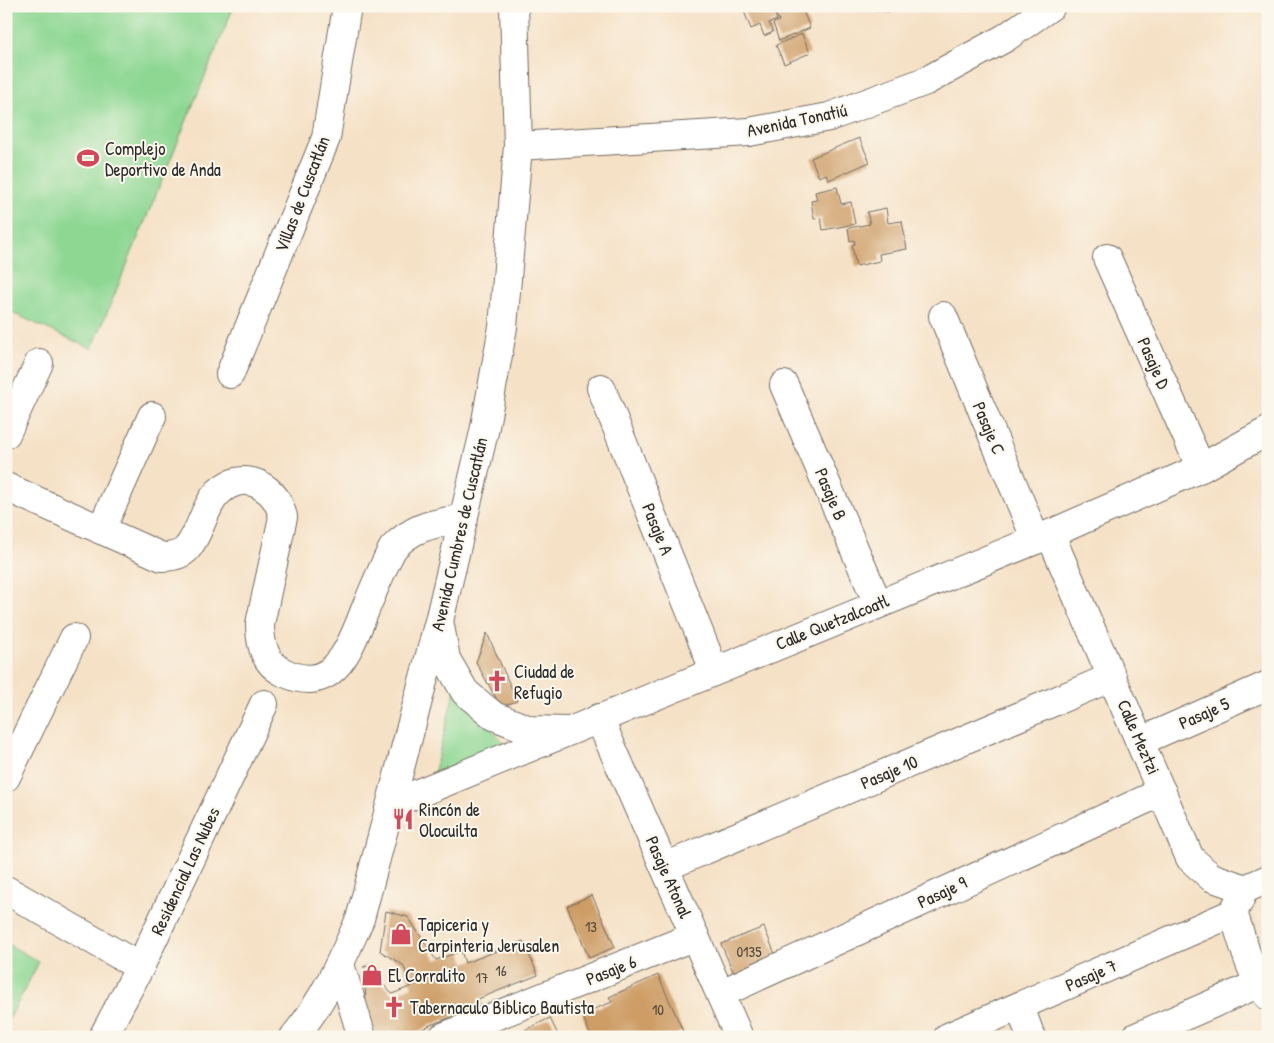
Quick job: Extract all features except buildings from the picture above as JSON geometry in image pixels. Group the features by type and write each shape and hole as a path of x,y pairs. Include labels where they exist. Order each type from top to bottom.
{"street":[{"name":"Villas de Cuscatlán","path":"230,374 326,138 347,6"},
{"name":"Avenida Cumbres de Cuscatlán","path":"294,1037 307,1020 340,964 360,919 439,621 484,432 503,327 518,146 514,6"},
{"name":"Avenida Tonatiú","path":"518,146 749,132 829,117 926,80 1005,38 1050,6"},
{"name":"Pasaje D","path":"1107,258 1201,468"},
{"name":"Pasaje C","path":"942,316 1043,537"},
{"path":"6,434 38,363"},
{"name":"Pasaje B","path":"784,385 878,604"},
{"name":"Pasaje A","path":"602,388 714,670"},
{"path":"101,530 152,416"},
{"name":"Calle Quetzalcoatl","path":"392,804 714,670 1043,537 1201,468 1268,431"},
{"path":"6,486 162,557 172,557 181,553 189,546 209,504 216,493 225,486 238,481 254,482 270,491 280,504 283,517 260,624 260,641 267,658 280,671 294,678 308,679 322,676 335,668 348,653 392,548 405,535 421,527 464,518"},
{"name":"Calle Meztzi","path":"1043,537 1112,677 1190,858 1211,877 1249,893"},
{"path":"439,621 446,659 465,692 494,716 530,730 568,731"},
{"path":"6,777 74,638"},
{"name":"Pasaje 10","path":"665,867 1112,677"},
{"name":"Pasaje 5","path":"1141,741 1268,685"},
{"name":"Residencial Las Nubes","path":"103,1037 140,967 264,704"},
{"name":"Pasaje Atonal","path":"599,718 722,993 739,1037"},
{"name":"Pasaje 9","path":"722,993 1162,792"},
{"path":"6,890 140,967"},
{"path":"1136,1037 1263,990 1247,961 1249,893"},
{"name":"Pasaje 7","path":"948,1037 1020,1007 1249,893"},
{"name":"Pasaje 6","path":"443,1037 695,936"},
{"path":"340,964 362,1037"},
{"path":"1020,1007 1031,1037"}],"green space":[{"name":"Complejo Deportivo de Anda","path":"6,6 234,6 92,349 6,310"},
{"path":"454,692 507,745 434,774"},
{"path":"6,943 39,962 6,1025"}],"place":[{"name":"Complejo Deportivo de Anda","path":"88,158"},
{"name":"Ciudad de Refugio","path":"497,681"},
{"name":"Rincón de Olocuilta","path":"403,819"},
{"name":"Tapiceria y Carpinteria Jerusalen","path":"401,934"},
{"name":"El Corralito","path":"372,975"},
{"name":"Tabernaculo Biblico Bautista","path":"394,1007"}]}
